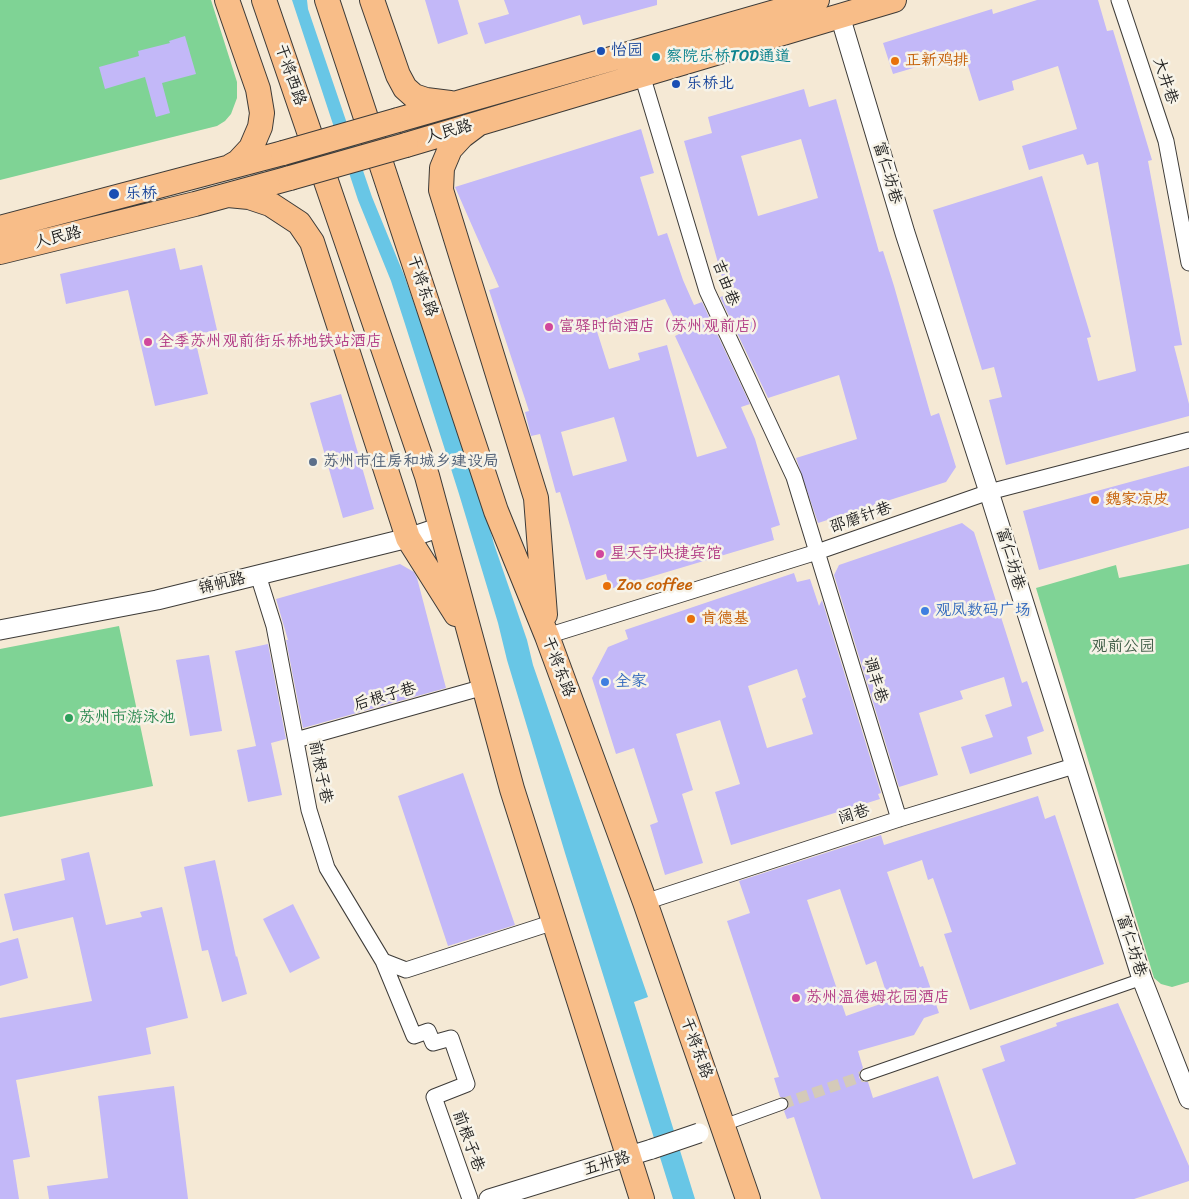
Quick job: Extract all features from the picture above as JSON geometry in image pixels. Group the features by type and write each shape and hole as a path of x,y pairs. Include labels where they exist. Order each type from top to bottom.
{"main road":[{"path":"225,169 238,162 251,148 260,127 262,113 258,89 227,0"},
{"name":"干将西路","path":"264,0 427,476 441,527"},
{"name":"干将东路","path":"327,0 496,511 547,636 645,902 724,1125 748,1199"},
{"path":"372,0 398,75 405,88 414,96 426,100 462,102"},
{"name":"人民路","path":"0,228 283,153 817,0"},
{"name":"人民路","path":"0,252 290,178 894,0"},
{"path":"478,124 462,136 450,149 442,168 441,190 536,498 547,636"},
{"path":"228,195 249,197 276,207 299,223 312,242 408,538 469,634"},
{"path":"441,527 512,788 642,1199"}],"street":[{"name":"大井巷","path":"1119,0 1166,142 1189,263"},
{"name":"富仁坊巷","path":"840,16 905,233 989,492 1142,979 1189,1099"},
{"name":"吉由巷","path":"642,75 707,291 794,477 818,552"},
{"name":"邵磨针巷","path":"547,636 818,552 989,492 1189,440"},
{"name":"锦帆路","path":"0,630 157,600 408,538 441,527"},
{"name":"调丰巷","path":"818,552 899,819"},
{"name":"前根子巷","path":"258,575 274,626 309,810 327,868 382,961 414,1036 428,1031 433,1043 451,1038 467,1084 434,1097 470,1199"},
{"name":"后根子巷","path":"296,740 484,687"},
{"name":"阔巷","path":"645,902 899,819 1074,766"},
{"path":"382,961 406,970 554,922"},
{"path":"866,1075 1142,979"},
{"path":"724,1125 782,1104"},
{"name":"五卅路","path":"489,1199 629,1157 724,1125"}],"green space":[{"path":"0,0 211,0 237,82 237,98 231,114 217,126 0,180"},
{"name":"观前公园","path":"1189,564 1189,982 1172,987 1161,984 1154,978 1036,588 1116,565 1119,578"},
{"name":"苏州市游泳池","path":"119,626 153,786 0,817 0,649"}],"water":[{"path":"292,0 307,0 308,9 372,197 418,315 431,340 471,460 494,544 527,640 533,665 648,997 634,1002 695,1199 673,1199 565,853 459,494 405,324 391,281 358,200"}],"building":[{"path":"425,0 458,0 468,34 438,44"},
{"path":"504,0 657,0 657,5 583,25 580,15 485,44 478,23 509,14"},
{"path":"1037,0 1098,0 1107,31 1113,30 1152,160 1148,161 1182,345 1174,346 1189,404 1189,416 1006,465 989,400 1002,397 994,367 982,370 933,210 1042,176 1091,337 1087,338 1098,381 1136,371 1098,162 1087,165 1083,154 1029,170 1022,146 1077,129 1058,66 1012,81 1014,90 979,101 964,53 893,74 883,43 992,9 993,14"},
{"path":"185,36 196,74 162,83 170,113 156,117 145,77 105,89 99,67 139,56 138,51 170,43 169,41"},
{"path":"804,89 809,107 836,99 879,252 883,251 931,416 939,413 956,467 946,482 818,523 796,458 857,439 839,375 768,398 720,297 727,295 684,141 712,133 708,117","holes":["801,139 818,198 758,216 741,156"]},
{"path":"641,129 654,173 640,177 658,236 667,233 683,280 694,305 702,302 750,404 741,407 755,439 780,525 771,528 774,540 610,589 606,574 586,580 560,492 556,493 540,434 531,436 525,412 529,411 489,290 499,287 455,187","holes":["665,299 681,333 675,336 727,448 697,457 667,345 638,353 640,360 609,369 594,322","614,417 627,461 573,476 561,432"]},
{"path":"175,248 180,270 202,265 217,330 194,335 208,394 155,406 128,290 66,304 60,274"},
{"path":"341,394 374,509 343,518 310,403"},
{"path":"1189,466 1189,528 1039,570 1023,511"},
{"name":"观凤数码广场","path":"962,523 974,532 1022,683 1027,681 1044,731 1027,737 1032,754 970,774 961,747 993,737 985,715 1012,706 1004,677 960,691 963,699 919,713 938,775 899,787 834,575 839,565"},
{"path":"400,564 414,572 417,578 446,688 303,728 286,640 288,640 276,599"},
{"path":"794,573 797,582 810,579 819,606 822,600 881,793 878,794 880,799 731,845 715,792 740,784 720,720 676,734 693,790 682,794 703,863 665,875 650,825 658,822 634,748 616,754 592,678 608,647 628,639 625,630","holes":["797,669 806,697 802,699 813,734 767,748 748,686"]},
{"path":"268,644 286,739 271,743 282,795 248,802 237,750 256,746 235,651"},
{"path":"209,655 222,731 190,736 176,660"},
{"path":"463,773 515,925 448,946 398,796"},
{"path":"1038,796 1045,819 1055,815 1104,964 970,1010 944,934 952,932 933,878 928,880 922,860 887,872 920,967 923,966 939,1013 924,1018 914,1035 858,1051 863,1068 859,1073 859,1078 864,1082 868,1082 873,1098 938,1076 973,1179 1016,1164 982,1069 1005,1061 1000,1046 1057,1026 1056,1023 1118,1003 1189,1166 1189,1181 1134,1199 821,1199 794,1117 787,1119 784,1111 788,1108 789,1102 786,1098 780,1097 774,1078 779,1077 727,921 750,913 739,881 881,835 884,845","holes":["840,889 866,965 876,961 889,1001 846,1016 807,900"]},
{"path":"89,852 106,925 142,917 140,912 162,907 188,1018 146,1028 151,1054 16,1080 30,1157 13,1160 19,1199 0,1199 0,1018 92,1001 73,917 13,931 4,894 65,880 61,859"},
{"path":"215,860 236,957 247,994 222,1002 208,950 202,951 184,867"},
{"path":"293,904 320,958 290,973 263,919"},
{"path":"18,938 28,978 0,986 0,943"},
{"path":"174,1086 188,1199 49,1199 47,1186 108,1178 98,1096"}],"tunnel":[{"path":"782,1104 866,1075"}],"place":[{"name":"怡园","path":"601,51"},
{"name":"察院乐桥TOD通道","path":"656,57"},
{"name":"正新鸡排","path":"895,61"},
{"name":"乐桥北","path":"676,84"},
{"name":"乐桥","path":"114,194"},
{"name":"富驿时尚酒店（苏州观前店）","path":"549,327"},
{"name":"全季苏州观前街乐桥地铁站酒店","path":"148,342"},
{"name":"苏州市住房和城乡建设局","path":"313,462"},
{"name":"魏家凉皮","path":"1095,500"},
{"name":"星天宇快捷宾馆","path":"600,554"},
{"name":"Zoo coffee","path":"607,586"},
{"name":"观凤数码广场","path":"925,611"},
{"name":"肯德基","path":"691,619"},
{"name":"全家","path":"605,682"},
{"name":"苏州市游泳池","path":"69,718"},
{"name":"苏州温德姆花园酒店","path":"796,998"}]}
